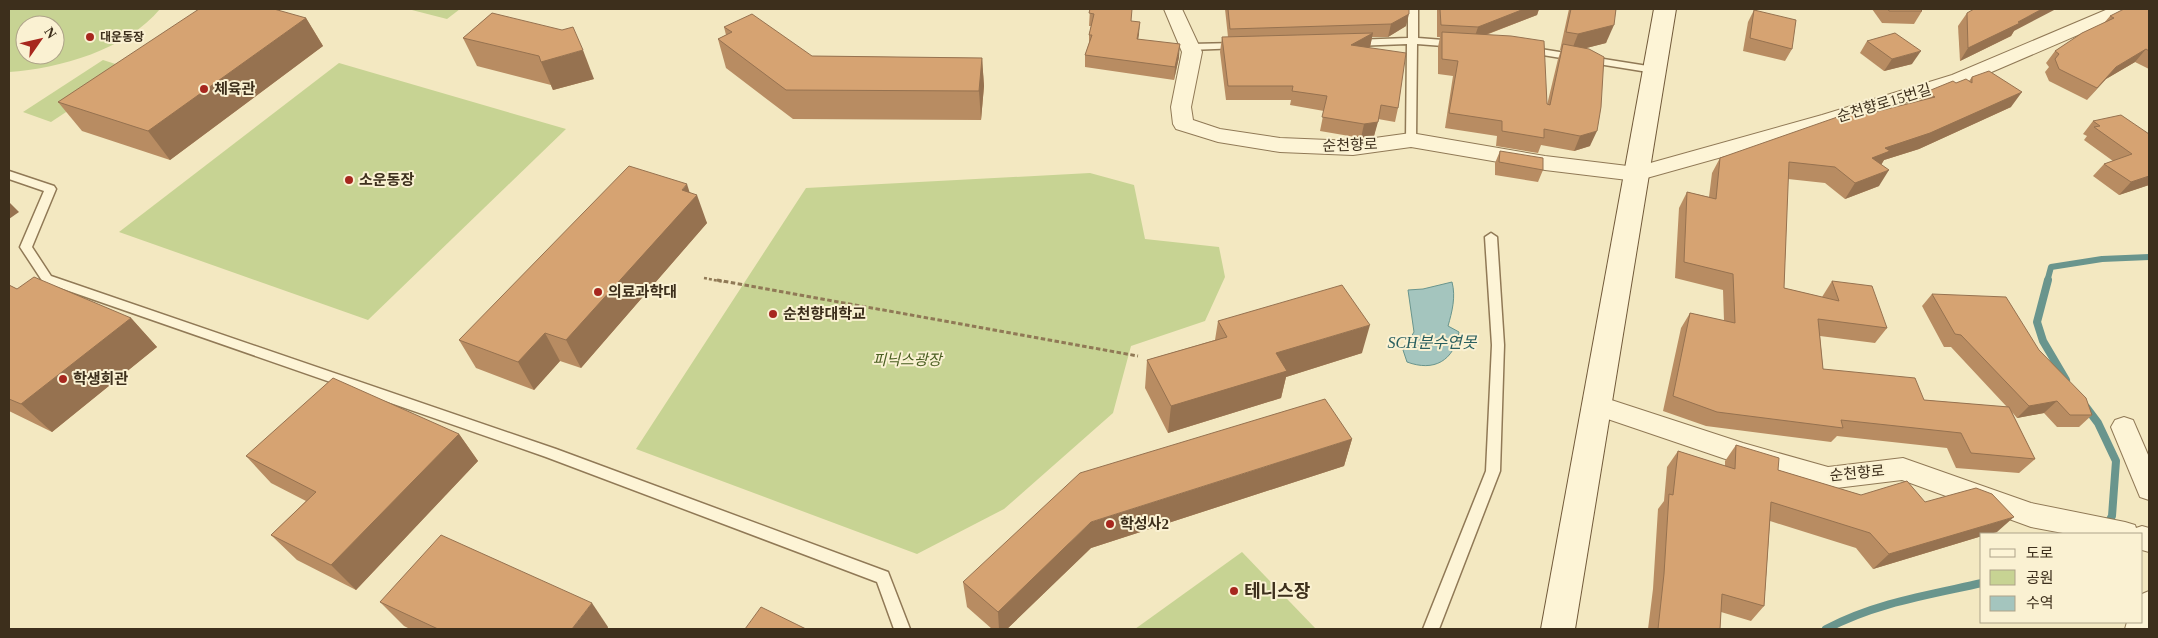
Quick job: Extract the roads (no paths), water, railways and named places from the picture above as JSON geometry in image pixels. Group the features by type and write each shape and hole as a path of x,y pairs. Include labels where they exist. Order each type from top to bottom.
{"main road":[{"path":"1558,629 1665,9"}],"street":[{"name":"순천향로","path":"1173,9 1192,52 1181,106 1183,124 1218,134 1280,145 1353,148 1411,140 1545,163 1636,174"},
{"name":"순천향로15번길","path":"1636,174 1829,120 1959,79 2123,9"},
{"name":"순천향로","path":"1596,405 1743,454 1828,478 1903,469 1982,499 2031,515 2120,533"},
{"path":"2124,427 2149,489"},
{"path":"2143,621 2149,604"}],"lane":[{"path":"1411,140 1413,9"},
{"path":"1345,43 1412,41 1468,44"},
{"path":"1190,47 1248,45"},
{"path":"1515,48 1654,70"},
{"path":"9,175 50,189 26,246 47,279 551,453 883,577 902,629"},
{"path":"1430,629 1493,471 1498,345 1491,237"}],"water":[{"name":"SCH분수연못","path":"1452,282 1454,299 1448,326 1459,332 1453,350 1441,362 1434,365 1417,365 1407,362 1403,350 1414,332 1408,290 1423,289"}],"waterway":[{"path":"2047,282 2051,267 2102,259 2149,257"},
{"path":"2048,280 2037,322 2043,341 2066,380"},
{"path":"2086,407 2098,423 2116,461 2112,516 2103,533"},
{"path":"1826,629 1883,606 1980,583"}],"place":[{"name":"대운동장","path":"90,37"},
{"name":"체육관","path":"204,89"},
{"name":"소운동장","path":"349,180"},
{"name":"의료과학대","path":"598,292"},
{"name":"순천향대학교","path":"773,314"},
{"name":"학생회관","path":"63,379"},
{"name":"학성사2","path":"1110,524"},
{"name":"테니스장","path":"1234,591"}],"park label":[{"name":"피닉스광장","path":"907,360"}]}
